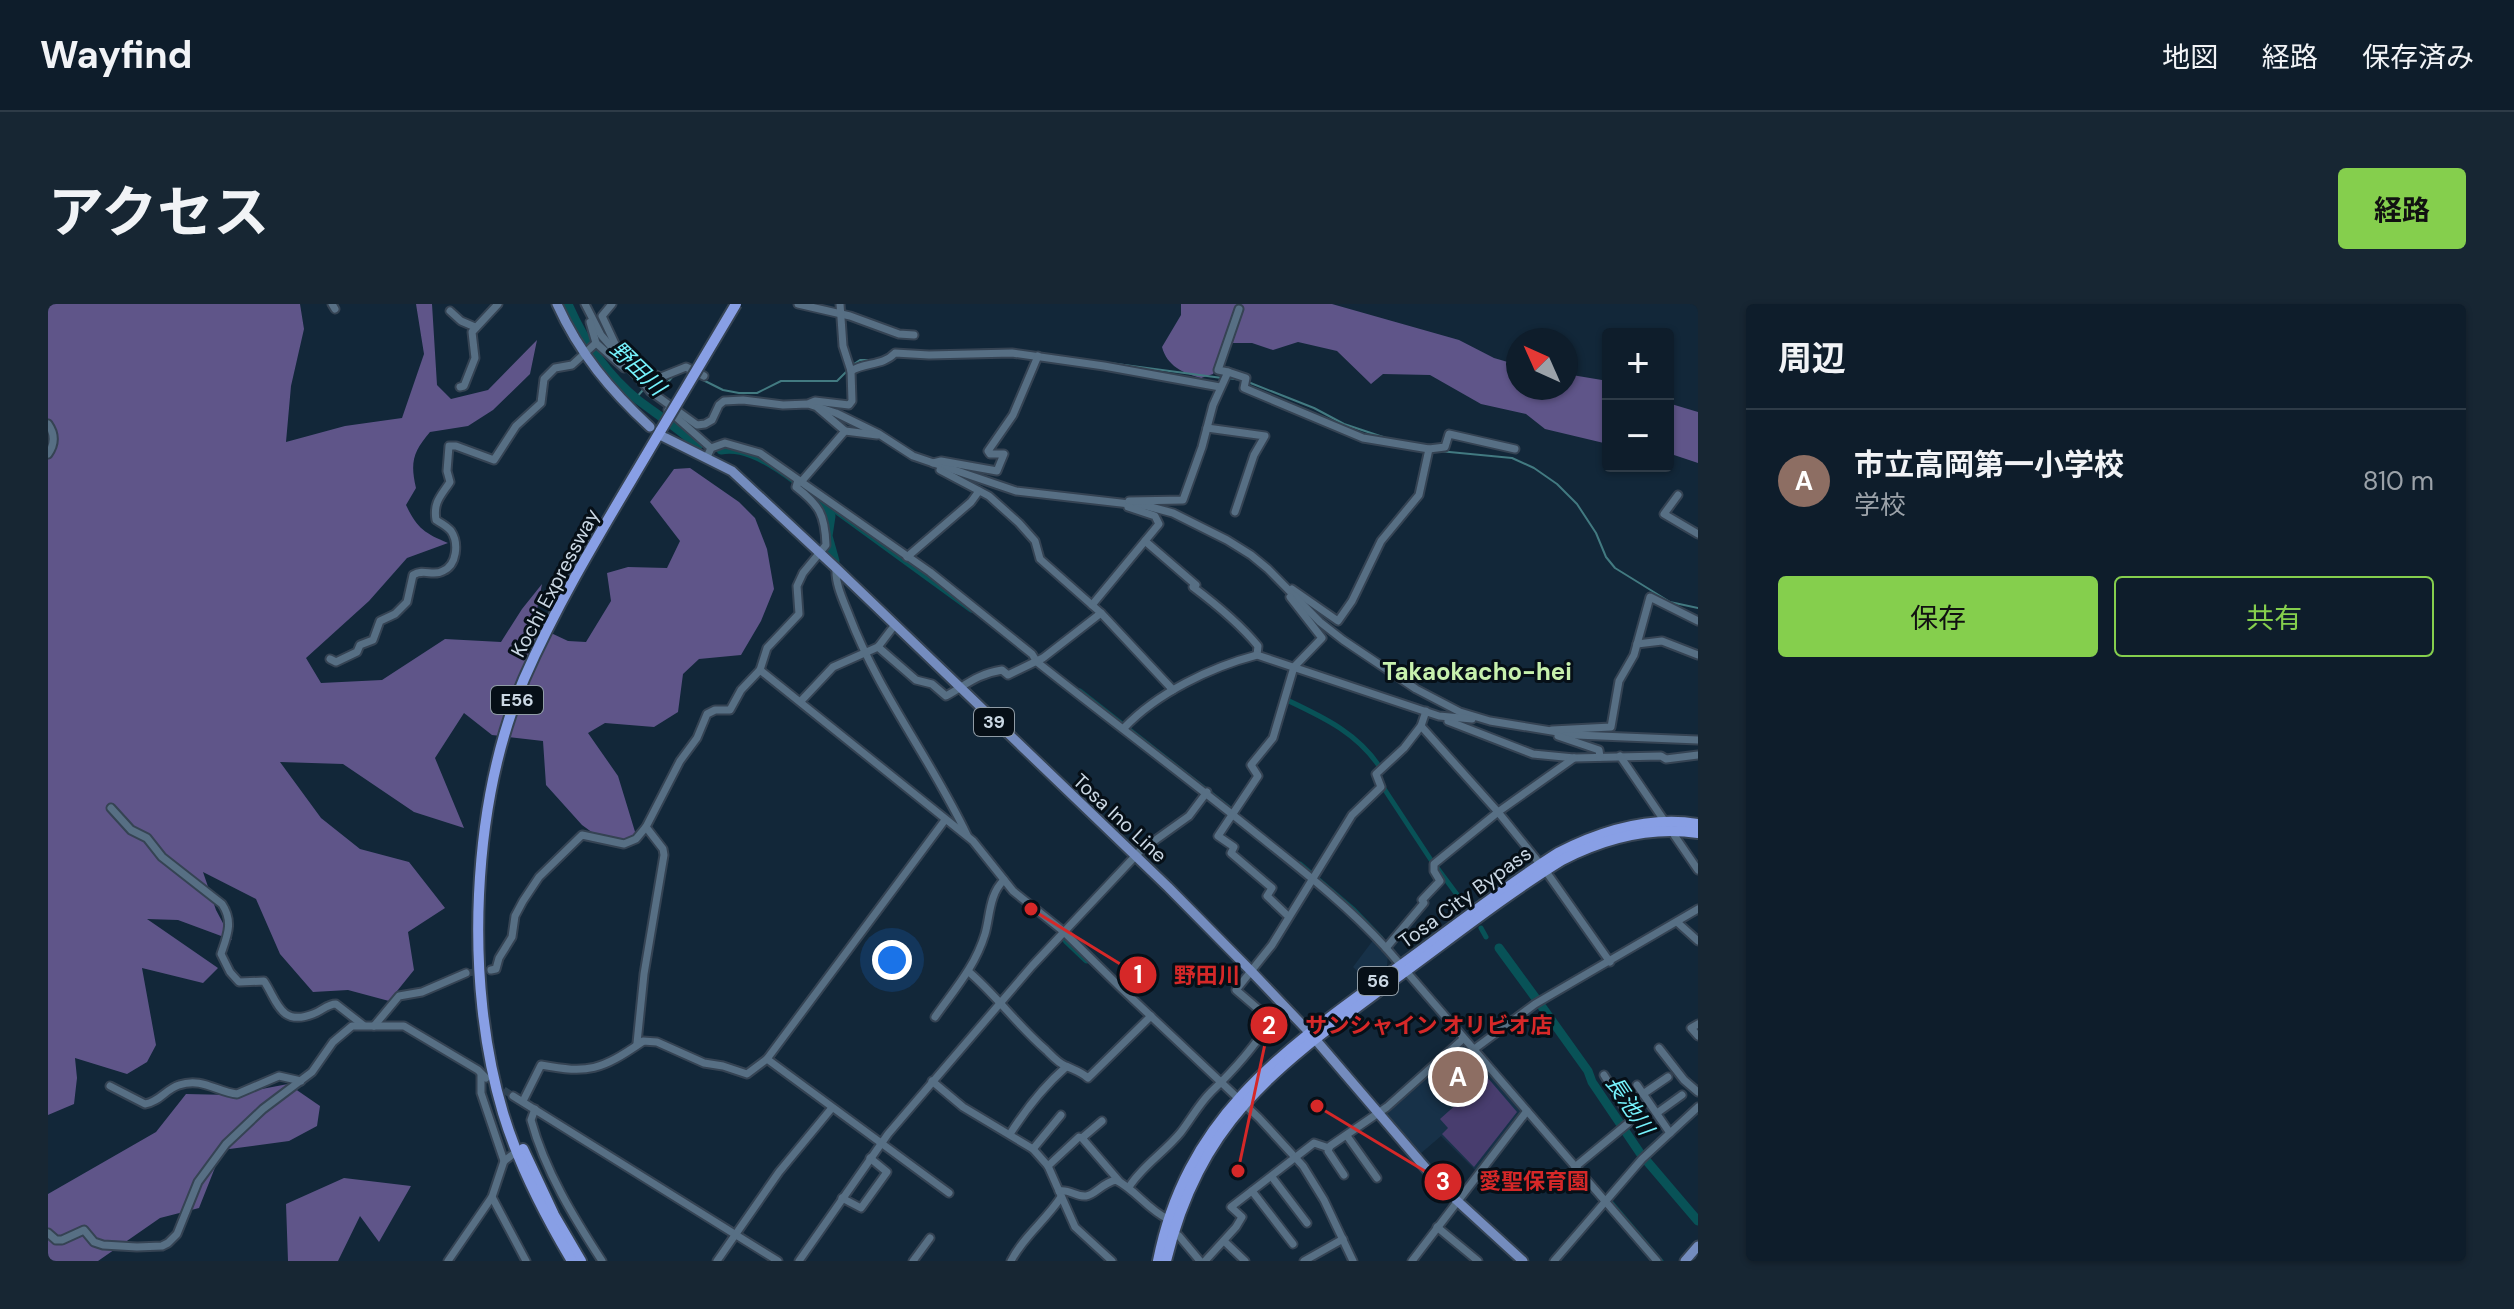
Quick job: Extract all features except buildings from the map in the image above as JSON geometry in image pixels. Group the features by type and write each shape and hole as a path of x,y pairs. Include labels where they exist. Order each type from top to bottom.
{"highway":[{"name":"Kochi Expressway","path":"572,1261 525,1173 503,1113 489,1054 483,1001 480,889 492,787 513,709 565,594 658,431 736,304"},
{"name":"Tosa City Bypass","path":"1158,1261 1168,1219 1200,1151 1240,1101 1312,1035 1542,868 1602,842 1698,824"},
{"name":"Tosa City Bypass","path":"1669,827 1698,833"},
{"name":"Kochi Expressway","path":"483,1001 510,1112 531,1169 581,1261"},
{"name":"Tosa City Bypass","path":"1166,1261 1173,1233 1200,1169 1240,1101"}],"main road":[{"name":"Tosa Ino Line","path":"557,304 602,379 658,431 709,453 740,478 836,568 1251,971 1312,1035 1457,1202 1523,1261"},
{"path":"1685,1261 1697,1248"}],"street":[{"path":"460,387 464,386 475,358 471,337 475,327 498,304"},
{"path":"585,304 596,343 624,368 661,377 686,367 704,376"},
{"path":"612,304 602,316 631,368"},
{"path":"798,304 885,330 914,335"},
{"path":"812,405 815,401 849,405 852,401 851,371 843,346 840,304"},
{"path":"1224,378 1218,370 1239,309"},
{"path":"450,311 461,321 475,327"},
{"path":"590,317 601,335 709,453 725,443 760,453 798,483 907,557 1000,628 1032,654 1037,662 1126,726 1314,877 1388,947 1403,969 1657,1261"},
{"path":"330,659 336,662 373,640 380,621 395,614 407,602 413,575 422,570 443,572 452,563 456,552 454,535 436,520 435,514 437,498 450,482 447,471 449,446 494,460 516,426 541,403 541,388 546,377 555,368 572,365 596,343"},
{"path":"851,371 859,366 885,361 895,353 1002,352 1038,356 1245,381 1244,388 1363,438 1429,449 1445,447 1449,434 1515,449"},
{"path":"932,463 941,461 997,471 1004,454 990,454 988,451 1013,415 1038,356"},
{"path":"1123,503 1133,500 1183,500 1224,378"},
{"path":"650,391 697,425 712,420 724,401 812,405 879,434 905,452 1016,491 1147,506 1173,513 1227,540 1268,569 1320,622 1368,657 1435,700 1474,718"},
{"path":"812,405 845,431 879,434"},
{"path":"48,424 53,433 53,444 48,454"},
{"path":"1207,428 1265,436 1254,455 1235,512"},
{"path":"798,483 845,431"},
{"path":"1286,587 1338,621 1352,601 1381,541 1419,495 1429,449"},
{"path":"932,463 994,500 1019,523 1035,541 1040,559 1101,613 1173,690"},
{"path":"491,970 496,969 499,958 510,943 515,916 539,877 582,835 624,844 636,839 646,827 680,761 697,738 707,714 715,710 730,710 746,683 760,670 767,648 799,614 797,586 803,573 826,545 822,515 798,483"},
{"path":"907,557 971,502 979,491"},
{"path":"1678,495 1664,514 1698,534"},
{"path":"1092,605 1159,524 1159,519 1123,503"},
{"path":"1145,541 1238,624 1258,646 1257,655"},
{"path":"836,568 839,588 881,687 970,839 1002,882 1063,931 1296,1157 1324,1200 1340,1240 1353,1261"},
{"path":"1286,587 1309,624 1322,638 1294,667 1273,738 1251,765 1258,776 1218,836 1234,847 1231,853 1272,888 1267,896 1288,916"},
{"path":"1550,731 1587,726 1611,727 1619,681 1634,655 1650,597 1698,621"},
{"path":"878,647 916,680 932,684 944,695 970,680 1002,670 1008,675 1037,662 1101,613"},
{"path":"801,701 830,669 878,647 894,626"},
{"path":"1637,644 1662,641 1698,655"},
{"path":"1126,726 1173,690 1257,655 1426,711 1522,751 1574,758 1661,756 1666,759 1698,755"},
{"path":"760,670 970,839"},
{"path":"1129,1187 1144,1167 1180,1133 1271,1020 1236,990 1272,945 1352,815 1381,787 1376,774 1404,748 1421,726 1426,711"},
{"path":"1439,716 1474,718 1576,735 1698,740"},
{"path":"1421,726 1498,812 1610,962"},
{"path":"1550,731 1599,750 1600,757"},
{"path":"1620,756 1698,870"},
{"path":"1388,947 1440,881 1434,864 1498,812 1574,758"},
{"path":"799,1261 881,1143 932,1081 1063,931 1135,857 1189,816 1207,792"},
{"path":"111,808 131,830 147,838 162,857 222,904 229,928 221,954 239,982 264,981 274,1004 295,1017 307,1016 336,1004 363,1025"},
{"path":"646,827 663,849 664,855 644,974 637,1043 657,1042 704,1063 723,1066 744,1075 753,1072 767,1059 945,820"},
{"path":"935,1017 969,972 1002,882"},
{"path":"1473,1050 1535,1004 1698,909"},
{"path":"1677,922 1698,941"},
{"path":"969,972 1006,1013 1066,1067 1078,1070 1088,1078 1150,1017"},
{"path":"374,1026 399,996 422,992 466,973"},
{"path":"1698,1024 1691,1028 1698,1036"},
{"path":"48,1233 56,1240 62,1240 84,1230 94,1242 103,1245 137,1247 168,1243 177,1234 198,1182 226,1144 263,1109 312,1072 346,1029 363,1025 404,1026 484,1076 481,1093 504,1161"},
{"path":"1329,1148 1379,1113 1463,1039"},
{"path":"523,1101 541,1065 576,1071 601,1067 643,1041"},
{"path":"1659,1048 1684,1080 1698,1092"},
{"path":"767,1059 949,1193"},
{"path":"1010,1134 1043,1087 1066,1067"},
{"path":"1577,1166 1632,1120 1604,1075"},
{"path":"110,1086 145,1104 155,1101 177,1085 187,1083 203,1083 237,1094 279,1076 301,1081"},
{"path":"1643,1094 1668,1077"},
{"path":"932,1081 963,1107 1033,1149 1048,1166 1075,1227 1112,1261"},
{"path":"1637,1085 1670,1133"},
{"path":"1657,1113 1682,1095"},
{"path":"513,1096 778,1261"},
{"path":"1554,1261 1644,1157 1698,1107"},
{"path":"535,1109 531,1120 532,1138 602,1261"},
{"path":"717,1261 779,1172 831,1109"},
{"path":"1412,1261 1527,1111"},
{"path":"1033,1149 1061,1115"},
{"path":"1048,1166 1079,1137 1082,1138 1102,1121"},
{"path":"1347,1136 1377,1178"},
{"path":"1082,1138 1120,1182 1168,1219"},
{"path":"1173,1233 1203,1261 1224,1241 1242,1217 1231,1207 1314,1143 1329,1148"},
{"path":"1329,1148 1344,1175"},
{"path":"448,1261 492,1197 504,1161 512,1155"},
{"path":"842,1198 861,1208 887,1172 870,1158"},
{"path":"1272,1177 1307,1223"},
{"path":"1011,1261 1016,1249 1041,1223 1060,1194 1066,1190 1083,1197 1109,1182 1120,1182"},
{"path":"1252,1191 1293,1244"},
{"path":"492,1197 526,1261"},
{"path":"1437,1227 1478,1261"},
{"path":"913,1261 930,1238"},
{"path":"1304,1261 1340,1240"},
{"path":"1224,1241 1245,1261"}],"shaded area":[{"path":"48,304 300,304 304,329 291,386 286,442 345,426 402,418 424,354 416,304 432,304 437,385 451,399 488,390 537,340 530,374 493,410 468,426 430,432 420,446 413,464 416,488 406,505 422,529 448,543 407,558 369,601 306,658 321,683 382,680 445,639 501,642 542,584 534,625 568,641 586,642 611,601 607,573 628,567 667,568 680,541 650,502 674,469 690,468 739,502 755,518 767,549 774,589 761,621 741,655 699,659 683,674 678,712 654,727 605,723 588,733 618,776 636,835 608,844 582,825 546,785 543,741 492,735 464,713 435,758 464,828 414,812 343,764 280,762 321,818 360,849 409,862 445,908 408,932 414,970 389,1001 348,990 313,992 280,954 256,899 203,872 216,910 232,940 178,920 147,919 218,968 203,983 142,968 156,1045 147,1062 127,1074 75,1058 77,1078 74,1104 48,1115"},
{"path":"1181,304 1332,304 1459,340 1506,362 1506,400 1578,400 1578,376 1602,380 1602,443 1545,429 1526,414 1481,404 1430,375 1383,374 1371,384 1337,351 1298,342 1273,350 1252,343 1232,343 1213,374 1201,378 1194,376 1172,364 1162,347 1181,315"},
{"path":"1674,405 1698,412 1698,463 1674,455"},
{"path":"1374,939 1388,955 1387,966 1367,980 1353,967"},
{"path":"1463,1043 1522,1111 1477,1172 1441,1136 1420,1154 1384,1114"},
{"path":"1487,1077 1517,1112 1474,1167 1442,1134 1448,1128 1440,1119"},
{"path":"288,1084 320,1106 317,1126 289,1141 222,1150 199,1208 160,1218 98,1261 48,1261 48,1194 156,1132 186,1094 230,1095"},
{"path":"344,1178 411,1186 379,1242 360,1216 338,1261 288,1261 286,1204"}],"waterway":[{"name":"野田川","path":"568,304 589,344 616,379 698,446"},
{"path":"930,352 1004,349 1222,378"},
{"path":"851,366 860,360 875,360"},
{"path":"699,378 723,390 757,393 781,381 837,381 847,371"},
{"path":"648,386 659,392 674,375"},
{"path":"1228,378 1242,380"},
{"path":"1248,382 1314,408 1344,424 1386,438"},
{"path":"636,398 643,390"},
{"name":"野田川","path":"721,450 741,450 761,458 819,500 831,516 828,536 835,561"},
{"path":"1439,451 1512,458 1534,468 1557,484 1577,504 1615,568 1670,602 1698,608"},
{"path":"820,500 971,610"},
{"path":"1080,691 1233,811"},
{"path":"1289,701 1352,737 1381,769"},
{"path":"1381,784 1433,863"},
{"path":"1300,864 1354,910 1381,938"},
{"path":"1435,865 1467,908"},
{"path":"1481,928 1486,937"},
{"name":"野田川","path":"1067,940 1087,959"},
{"name":"長池川","path":"1499,948 1537,1000"},
{"name":"長池川","path":"1540,1004 1588,1071 1592,1082 1640,1153 1698,1221"},
{"path":"1609,1200 1661,1261"}],"tunnel":[{"path":"466,973 491,970"},
{"path":"495,1084 513,1096"}],"place":[{"name":"野田川","path":"1031,909"},
{"name":"市立高岡第一小学校","path":"1458,1077"},
{"name":"愛聖保育園","path":"1317,1106"},
{"name":"サンシャイン オリビオ店","path":"1238,1171"}],"district":[{"name":"Takaokacho-hei","path":"1477,672"}]}
